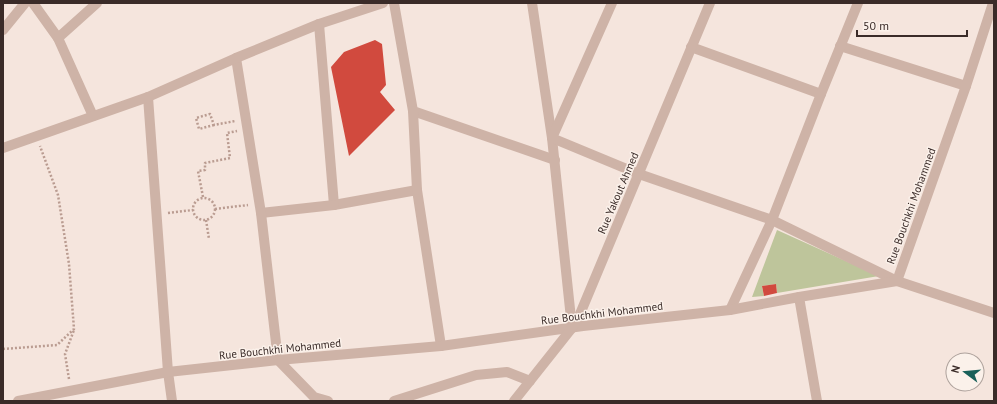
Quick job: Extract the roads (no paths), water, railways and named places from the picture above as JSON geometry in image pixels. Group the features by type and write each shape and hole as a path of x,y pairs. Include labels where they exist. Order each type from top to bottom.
{"street":[{"path":"3,30 24,3"},
{"path":"32,3 58,38 93,116"},
{"path":"58,38 96,3"},
{"path":"394,3 413,111 417,190 441,346"},
{"path":"532,3 555,160 572,328"},
{"path":"552,138 612,3"},
{"name":"Rue Yakout Ahmed","path":"514,401 572,328 580,314 710,3"},
{"path":"730,310 772,220 858,3"},
{"name":"Rue Bouchkhi Mohammed","path":"18,401 168,372 278,360 441,346 572,328 730,310 897,281 966,86 990,29 994,3"},
{"path":"3,148 148,97 236,58 319,24 378,4"},
{"path":"319,24 334,205"},
{"path":"840,46 966,86"},
{"path":"691,47 821,94"},
{"path":"236,58 261,213 278,360 310,399 328,401"},
{"path":"148,97 168,372 172,401"},
{"path":"413,111 555,160"},
{"path":"552,138 639,174 772,220 897,281 994,313"},
{"path":"261,213 334,205 417,190"},
{"path":"799,297 817,401"},
{"path":"394,401 476,375 507,372 530,381"}]}
